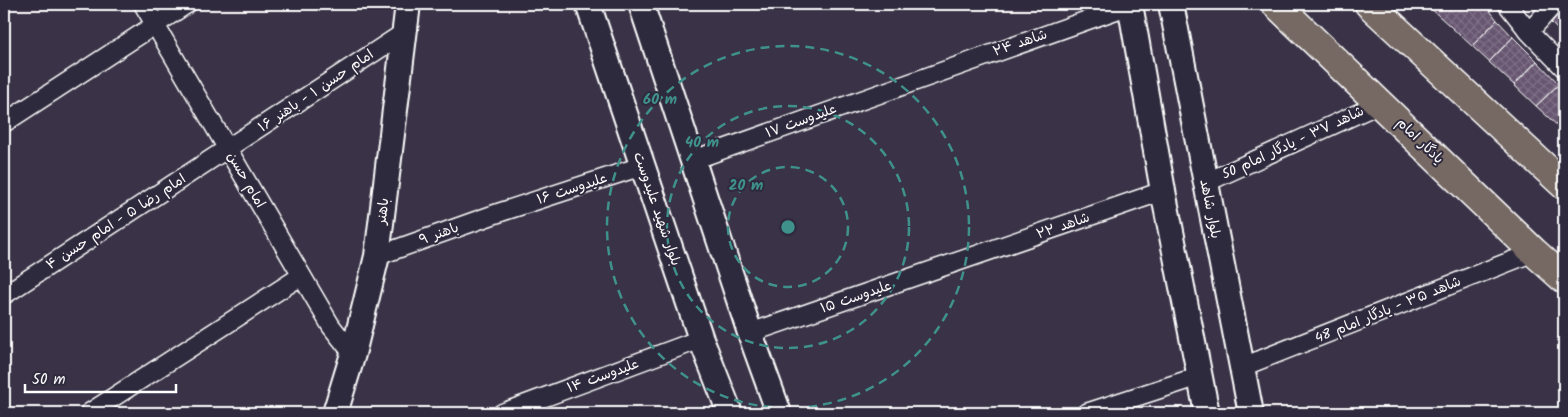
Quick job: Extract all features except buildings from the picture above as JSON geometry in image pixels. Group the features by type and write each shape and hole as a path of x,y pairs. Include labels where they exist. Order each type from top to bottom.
{"main road":[{"name":"باهنر","path":"335,413 353,354 377,256 408,4"},
{"name":"بلوار شهید علیدوست","path":"588,4 701,339 730,413"},
{"path":"641,4 750,333 779,413"},
{"path":"1130,4 1163,191 1207,413"},
{"name":"یادگار امام","path":"1276,4 1534,252 1564,278"},
{"path":"1369,4 1564,185"},
{"name":"بلوار شاهد","path":"1174,8 1205,183 1250,413"}],"street":[{"name":"امام حسن","path":"143,4 331,326 353,354"},
{"path":"4,123 187,4"},
{"name":"شاهد ۲۴","path":"910,82 1130,4"},
{"path":"1507,4 1529,32 1564,68"},
{"path":"1529,32 1554,4"},
{"name":"امام حسن ۱ - باهنر ۱۶","path":"228,149 405,32"},
{"name":"علیدوست ۱۷","path":"693,160 910,82"},
{"name":"شاهد ۳۷ - یادگار امام 50","path":"1205,183 1380,103"},
{"name":"امام رضا ۵ - امام حسن ۴","path":"4,295 228,149"},
{"name":"علیدوست ۱۶","path":"501,212 642,166"},
{"name":"شاهد ۲۲","path":"962,260 1163,191"},
{"name":"باهنر ۹","path":"377,256 501,212"},
{"name":"شاهد ۳۵ - یادگار امام 48","path":"1242,368 1534,252"},
{"name":"علیدوست ۱۵","path":"750,333 962,260"},
{"path":"89,413 302,276"},
{"name":"علیدوست ۱۴","path":"503,413 701,339"},
{"path":"1086,413 1200,376"}]}
